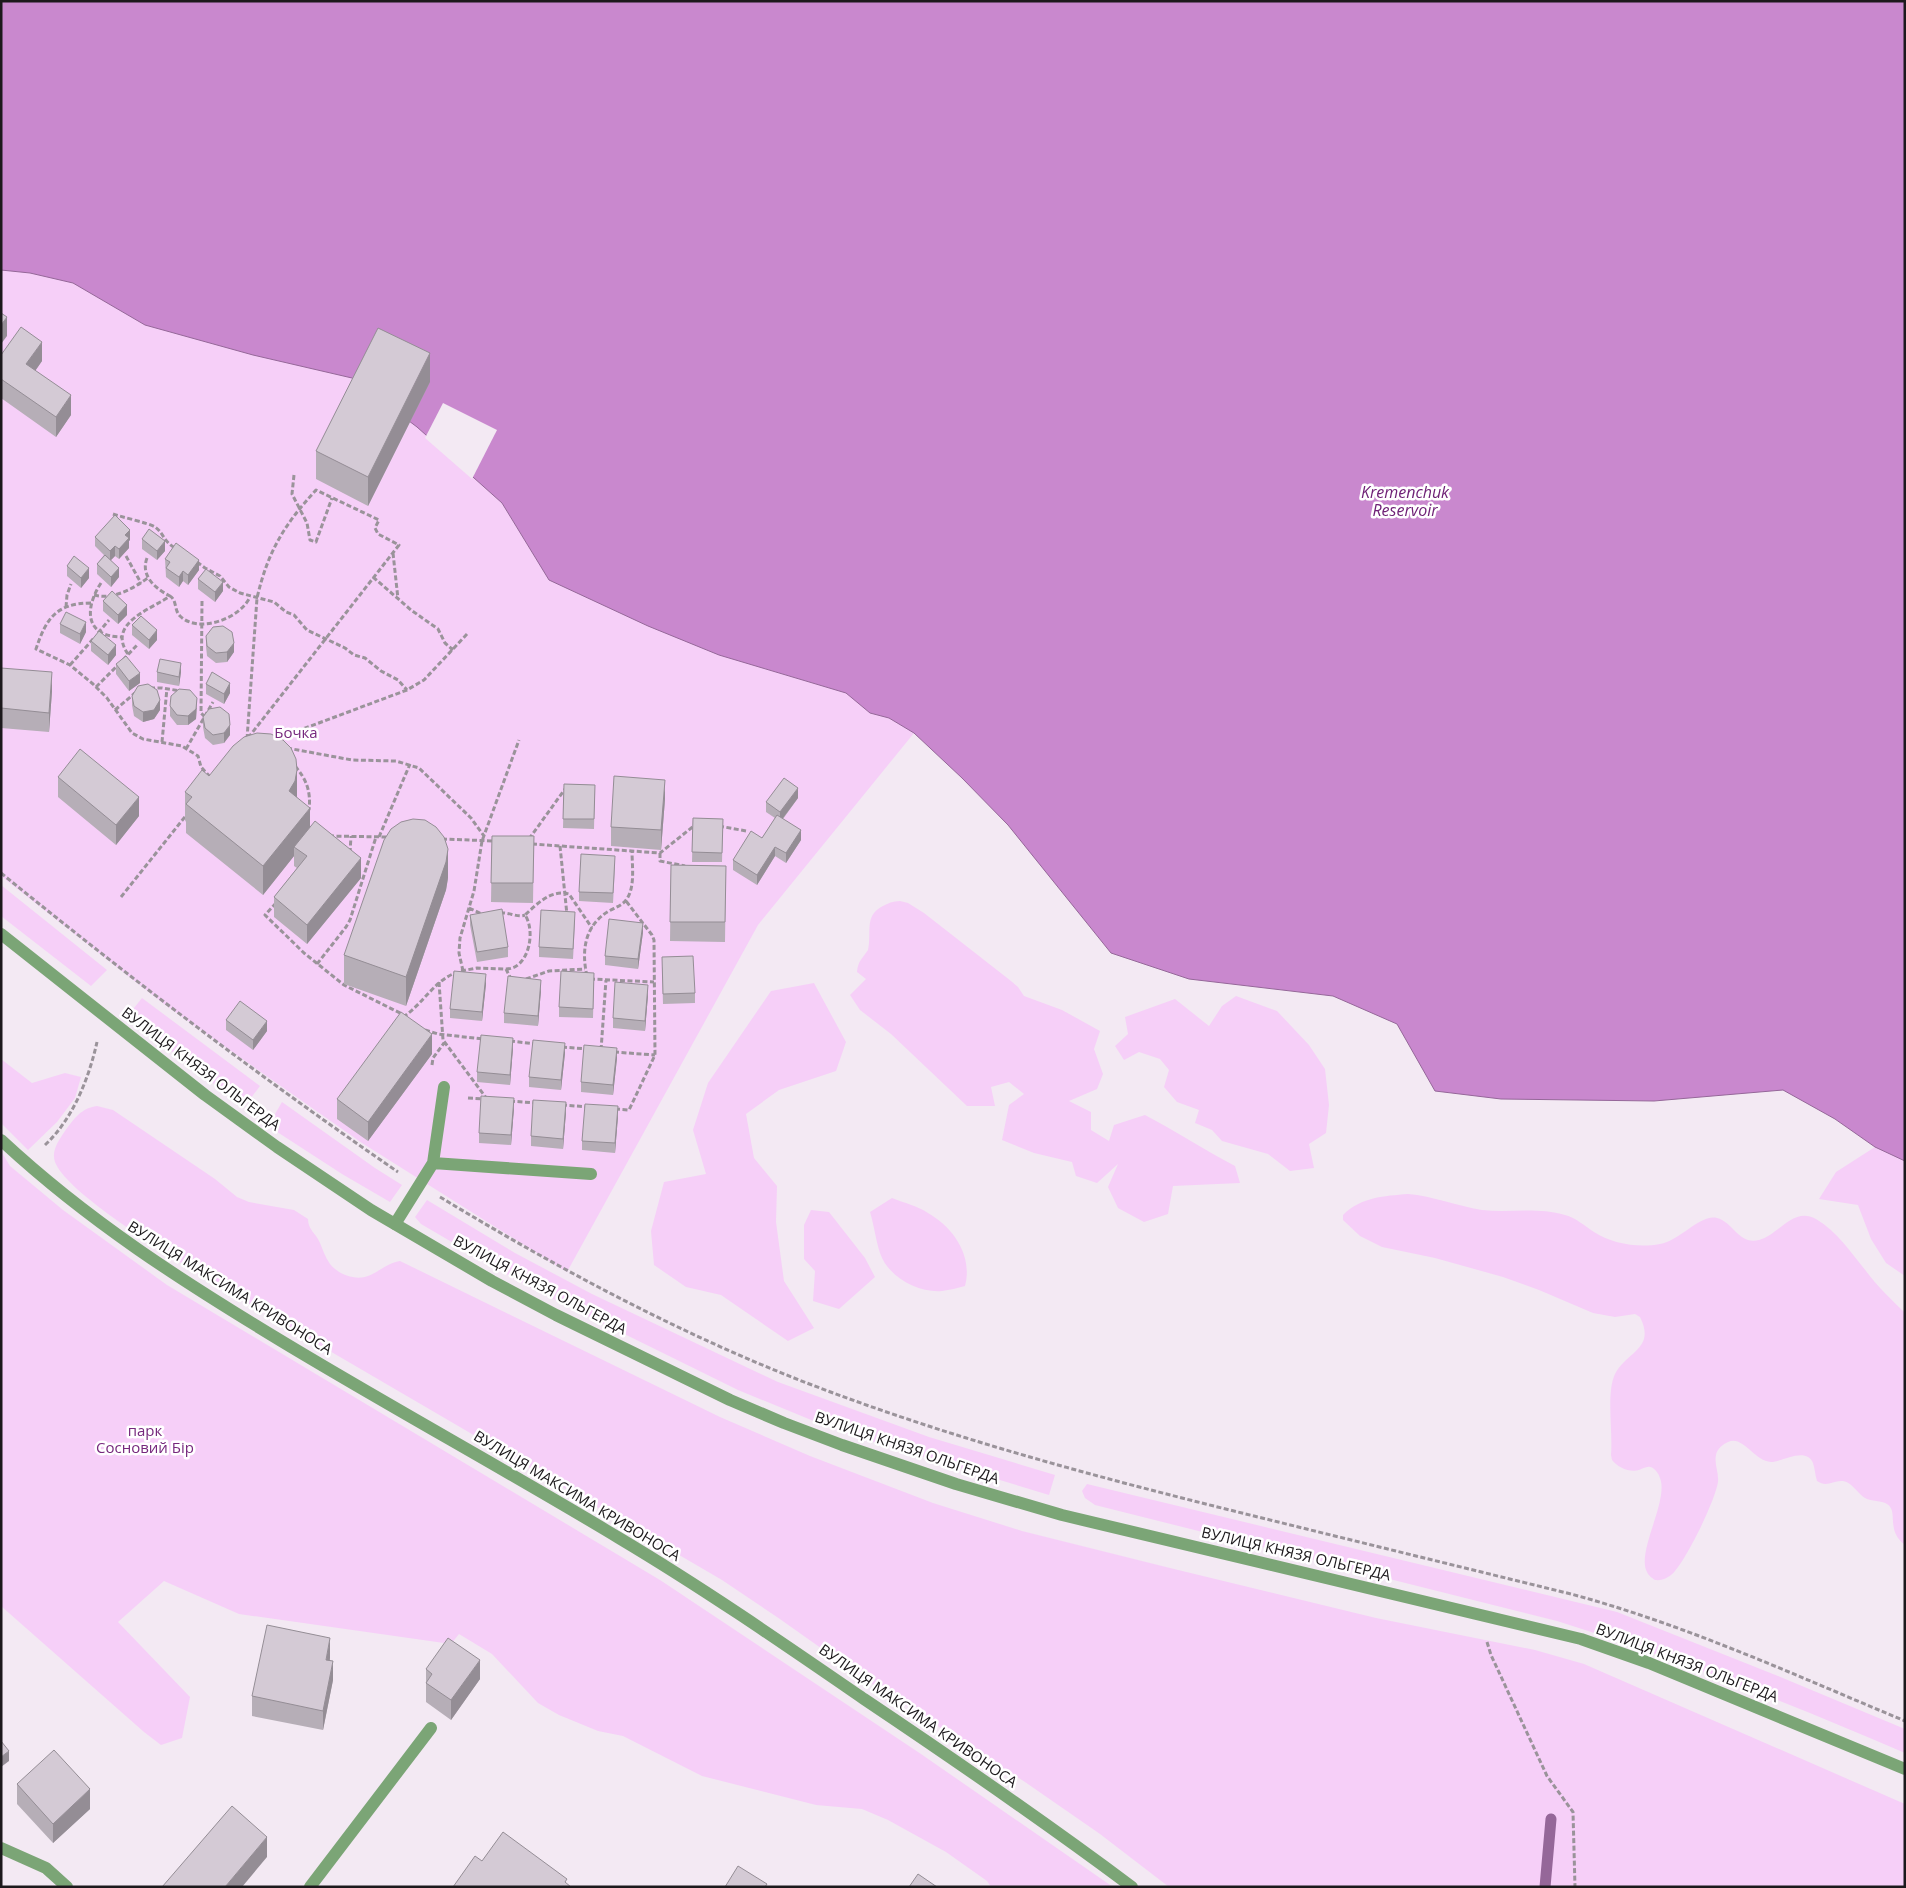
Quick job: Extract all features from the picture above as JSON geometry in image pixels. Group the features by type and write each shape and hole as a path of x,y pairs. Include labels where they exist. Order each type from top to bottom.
{"street":[{"name":"ВУЛИЦЯ КНЯЗЯ ОЛЬГЕРДА","path":"1,934 206,1095 276,1147 395,1224 492,1281 571,1323 730,1400 842,1445 956,1484 1062,1515 1571,1636 1616,1650 1905,1769"},
{"path":"395,1224 433,1163 443,1091"},
{"name":"ВУЛИЦЯ МАКСИМА КРИВОНОСА","path":"1,1140 66,1197 113,1233 167,1270 354,1384 584,1517 668,1568 764,1630 892,1717 1076,1845 1132,1887"},
{"path":"433,1163 591,1174"},
{"path":"310,1887 431,1728"},
{"path":"1,1848 46,1868 67,1887"}],"path":[{"path":"294,475 292,494 308,523 310,540 315,542 317,539 332,498"},
{"path":"241,746 247,740 399,545 378,534 375,528 379,520 316,490 300,508 276,542 262,576 257,598 247,740"},
{"path":"113,514 154,526 160,531 168,544 181,551"},
{"path":"393,552 398,599"},
{"path":"126,556 141,583"},
{"path":"147,558 145,568 149,578 158,590 173,598 180,616 189,621 218,622 228,618 242,608 250,597"},
{"path":"194,559 205,568 220,576 229,587 250,597 274,602 286,612 294,615 308,630 369,661 381,671 398,680 407,690"},
{"path":"94,594 103,596 114,595 149,578"},
{"path":"373,578 438,629 445,643 453,650"},
{"path":"101,583 91,603 90,615 92,621 99,632 111,637 122,637"},
{"path":"66,607 67,594 71,584"},
{"path":"128,654 122,637 125,629 134,618 170,596"},
{"path":"202,601 201,713 204,716"},
{"path":"91,603 66,607 46,622 36,649 70,665 96,687 107,698 132,733 143,740 176,744 186,749 196,755 204,770 214,780"},
{"path":"70,665 109,620"},
{"path":"272,740 407,690 424,680 468,634"},
{"path":"96,687 138,644"},
{"path":"162,742 167,688"},
{"path":"146,689 167,688 184,691"},
{"path":"115,710 132,694 139,691"},
{"path":"192,693 201,695"},
{"path":"186,749 213,702"},
{"path":"247,740 255,741"},
{"path":"463,971 460,938 478,873 483,838 519,740"},
{"path":"284,754 283,747 352,760 396,761 410,764 424,772 471,818 483,838"},
{"path":"293,764 307,783 310,792 308,815"},
{"path":"317,964 350,920 377,837 410,764"},
{"path":"571,789 565,789 526,844 660,853 694,825 703,825"},
{"path":"120,896 189,811"},
{"path":"712,826 746,831"},
{"path":"327,836 398,837"},
{"path":"350,856 351,836"},
{"path":"437,838 483,838 501,842"},
{"path":"560,846 567,920"},
{"path":"587,855 588,848"},
{"path":"632,851 631,884 626,901 599,918 592,928 584,948 585,969 588,979 654,982"},
{"path":"660,853 660,861 688,866"},
{"path":"1,873 234,1055 353,1141 419,1185 525,1248 614,1295 752,1360 846,1398 949,1434 1085,1473 1633,1611 1714,1642 1905,1721"},
{"path":"494,914 505,912 523,917 546,898 564,892 571,895 592,928"},
{"path":"278,900 265,915 317,964 344,986 405,1015"},
{"path":"610,1109 629,1110 655,1056 654,937 626,901"},
{"path":"469,908 481,914 488,914"},
{"path":"396,1021 419,1004 439,982 463,971 477,968 514,968 519,964 529,945 530,928 525,915"},
{"path":"506,969 514,984"},
{"path":"522,981 549,972 585,969"},
{"path":"606,980 601,1051 655,1056"},
{"path":"439,982 442,1035"},
{"path":"50,1140 72,1110 92,1066 103,1015"},
{"path":"424,1030 442,1035 492,1040"},
{"path":"502,1041 541,1045"},
{"path":"561,1047 591,1050"},
{"path":"443,1091 497,1100"},
{"path":"506,1101 544,1104"},
{"path":"554,1104 592,1107"},
{"path":"1490,1617 1486,1636 1491,1655 1547,1776 1573,1812 1575,1887"}],"green space":[{"name":"Бочка","path":"1,270 30,273 73,283 145,325 253,355 352,378 417,427 502,503 549,580 648,626 719,655 846,693 870,713 889,718 914,733 758,925 567,1272 362,1143 164,1004 1,876"},
{"path":"1,885 107,970 91,986 1,916"},
{"path":"900,901 908,903 924,913 1011,981 1024,996 1062,1010 1100,1031 1094,1049 1103,1074 1097,1089 1069,1101 1091,1112 1091,1130 1109,1141 1114,1125 1145,1115 1235,1166 1240,1183 1173,1186 1168,1214 1144,1222 1118,1208 1108,1187 1118,1164 1097,1183 1076,1176 1072,1162 1034,1153 1002,1140 1009,1105 1024,1094 1009,1082 991,1087 995,1106 967,1106 891,1034 860,1010 850,995 866,979 857,972 859,963 868,950 872,916 884,906"},
{"path":"814,983 846,1042 836,1071 779,1090 746,1114 754,1158 777,1186 776,1222 784,1281 814,1328 788,1341 721,1295 686,1287 654,1265 651,1231 664,1182 706,1174 693,1130 708,1083 771,991"},
{"path":"1236,996 1277,1011 1309,1045 1325,1069 1329,1105 1326,1133 1309,1144 1314,1168 1290,1171 1268,1154 1222,1141 1212,1130 1195,1123 1199,1110 1177,1102 1164,1087 1169,1070 1160,1059 1139,1052 1124,1060 1115,1046 1128,1034 1125,1017 1175,999 1209,1026 1222,1006"},
{"path":"142,998 260,1086 244,1107 144,1030 135,1018 134,1008"},
{"path":"1,1059 32,1083 65,1073 81,1077 75,1098 57,1122 28,1150 1,1123"},
{"path":"282,1102 402,1185 390,1202 342,1174 268,1126"},
{"path":"97,1106 113,1110 215,1179 237,1197 249,1202 294,1210 308,1219 309,1226 328,1261 333,1268 342,1274 358,1278 363,1277 400,1261 720,1417 810,1456 933,1503 1022,1531 1170,1568 1376,1618 1535,1650 1584,1664 1905,1804 1905,1887 1169,1887 1100,1834 1025,1782 869,1682 722,1580 234,1295 108,1214 65,1177 54,1158 58,1142 72,1122 82,1112"},
{"path":"1875,1147 1905,1161 1905,1276 1886,1263 1871,1239 1858,1205 1819,1199 1836,1172"},
{"name":"парк Сосновий Бір","path":"1,1151 10,1166 63,1210 167,1285 660,1580 921,1754 1113,1887 991,1887 987,1881 946,1852 888,1820 862,1809 816,1805 702,1776 623,1736 598,1731 559,1715 538,1703 492,1654 459,1634 451,1644 239,1614 164,1581 118,1622 190,1697 182,1738 161,1745 1,1606"},
{"path":"1408,1194 1482,1210 1544,1211 1565,1215 1609,1240 1634,1245 1652,1245 1667,1242 1710,1218 1723,1220 1741,1236 1752,1241 1766,1237 1800,1216 1808,1216 1824,1224 1837,1236 1875,1282 1905,1313 1905,1545 1895,1533 1892,1511 1887,1504 1865,1498 1852,1486 1843,1481 1824,1484 1817,1481 1810,1458 1800,1455 1771,1462 1765,1461 1744,1445 1733,1441 1724,1444 1717,1453 1718,1482 1716,1491 1694,1541 1671,1575 1661,1580 1655,1580 1648,1573 1645,1563 1662,1488 1659,1476 1652,1467 1635,1471 1624,1469 1614,1463 1611,1455 1610,1402 1612,1382 1620,1366 1642,1343 1645,1336 1640,1317 1635,1314 1615,1317 1593,1313 1503,1277 1435,1258 1382,1247 1360,1236 1343,1220 1343,1215 1357,1204 1373,1198"},
{"path":"892,1198 924,1211 937,1219 953,1235 964,1254 967,1275 965,1286 942,1291 923,1289 905,1282 884,1262 870,1212"},
{"path":"427,1200 515,1253 592,1294 778,1382 929,1437 1055,1475 1049,1495 838,1431 738,1390 527,1286 421,1224 415,1217"},
{"path":"811,1210 829,1212 865,1258 875,1277 839,1309 813,1301 815,1271 804,1259 804,1225"},
{"path":"1087,1484 1617,1612 1905,1729 1905,1753 1732,1682 1645,1650 1557,1621 1095,1505 1085,1498 1082,1491"}],"water":[{"name":"Kremenchuk Reservoir","path":"1,1 1905,1 1905,1161 1875,1147 1835,1119 1783,1090 1654,1101 1501,1099 1435,1091 1397,1024 1333,996 1189,979 1111,953 1008,825 914,733 889,718 870,713 846,693 719,655 648,626 549,580 502,503 417,427 352,378 253,355 145,325 73,283 30,273 1,270"}],"pier":[{"path":"443,403 497,430 472,479 425,438"}],"building":[{"path":"1,313 7,317 1,325"},
{"path":"21,327 42,342 26,364 71,395 56,417 1,379 1,355"},
{"path":"378,328 430,353 368,477 316,451"},
{"path":"115,515 130,530 125,535 129,538 119,549 115,546 110,551 95,537"},
{"path":"149,529 165,541 157,551 142,539"},
{"path":"176,543 199,560 188,575 183,571 179,577 166,568 170,562 165,559"},
{"path":"105,555 119,568 111,577 97,564"},
{"path":"74,556 89,568 81,578 67,566"},
{"path":"206,569 223,582 215,592 198,579"},
{"path":"112,591 127,605 118,615 103,601"},
{"path":"66,612 86,622 80,634 60,624"},
{"path":"141,616 157,630 149,640 132,625"},
{"path":"223,626 232,632 234,643 227,652 216,653 207,646 206,636 213,627"},
{"path":"99,631 116,645 108,655 91,641"},
{"path":"126,656 140,673 129,681 116,664"},
{"path":"160,659 181,663 179,677 157,672"},
{"path":"1,668 52,672 49,713 1,708"},
{"path":"212,672 230,683 224,694 206,684"},
{"path":"148,684 157,690 160,700 154,710 143,712 134,706 132,696 138,686"},
{"path":"179,689 190,690 197,698 196,709 188,716 177,715 170,706 171,696"},
{"path":"220,707 229,714 230,725 224,733 213,735 205,728 203,717 209,709"},
{"name":"Бочка","path":"257,733 271,734 283,740 291,748 296,759 297,770 295,781 289,791 310,808 263,866 186,804 192,797 185,792 202,770 209,776 233,746 244,737"},
{"path":"80,749 139,797 116,825 58,777"},
{"path":"614,776 665,780 661,830 611,827"},
{"path":"784,778 798,788 780,812 766,802"},
{"path":"564,784 595,785 594,819 563,819"},
{"path":"777,815 801,830 786,853 775,847 757,875 733,860 751,831 762,838"},
{"path":"693,818 723,819 722,853 692,852"},
{"path":"413,819 425,820 436,827 444,837 448,849 446,862 406,977 344,955 384,840 391,829 401,822"},
{"path":"315,821 361,858 307,925 274,897 307,856 294,847"},
{"path":"492,836 534,836 533,883 491,883"},
{"path":"581,854 615,856 613,893 579,892"},
{"path":"671,865 726,866 725,922 670,922"},
{"path":"502,909 508,947 477,952 470,915"},
{"path":"541,910 575,912 573,949 539,947"},
{"path":"609,919 643,923 638,959 605,956"},
{"path":"693,956 695,993 663,994 662,957"},
{"path":"454,971 486,974 482,1012 450,1009"},
{"path":"561,971 594,973 593,1009 559,1007"},
{"path":"508,976 541,980 538,1016 504,1013"},
{"path":"615,982 648,985 645,1021 613,1018"},
{"path":"240,1001 267,1021 253,1040 226,1020"},
{"path":"401,1012 432,1034 368,1122 337,1099"},
{"path":"481,1035 513,1038 510,1075 477,1072"},
{"path":"533,1040 565,1043 561,1080 529,1077"},
{"path":"584,1045 617,1048 613,1085 581,1082"},
{"path":"481,1096 514,1098 511,1135 479,1133"},
{"path":"533,1100 566,1102 563,1139 531,1136"},
{"path":"585,1104 618,1106 615,1143 582,1141"},
{"path":"267,1625 330,1638 326,1660 333,1661 323,1711 252,1696"},
{"path":"448,1638 480,1660 451,1700 426,1683 432,1674 426,1669"},
{"path":"1,1741 9,1751 1,1757"},
{"path":"54,1750 90,1789 53,1824 17,1784"},
{"path":"232,1806 267,1837 225,1887 162,1887"},
{"path":"503,1832 567,1879 565,1882 571,1887 453,1887 475,1856 482,1861"},
{"path":"738,1866 767,1884 765,1887 725,1887"},
{"path":"918,1874 937,1887 909,1887"}],"waterway":[{"path":"1545,1887 1551,1819"}]}
